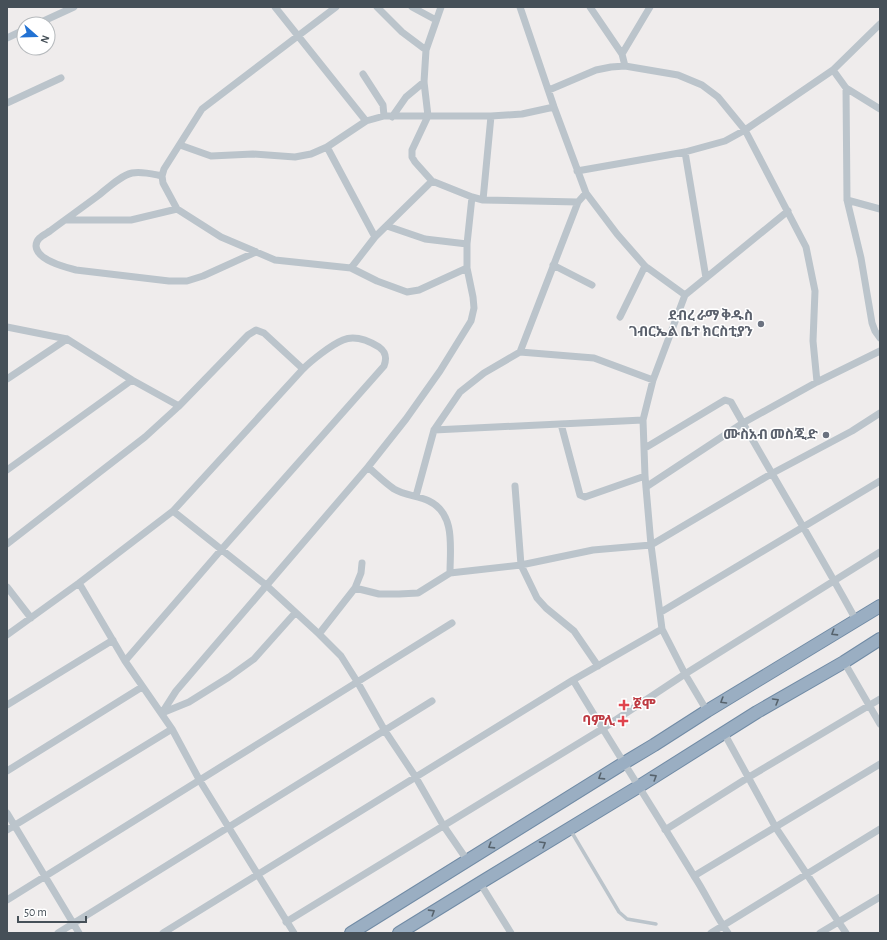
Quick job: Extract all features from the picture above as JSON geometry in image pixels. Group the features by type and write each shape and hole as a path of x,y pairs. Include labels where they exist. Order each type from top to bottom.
{"highway":[{"path":"351,933 654,745 707,710 880,606"},
{"path":"399,933 724,734 757,712 844,662 880,639"}],"street":[{"path":"54,16 74,7"},
{"path":"274,7 366,121"},
{"path":"336,7 202,109 164,169 162,176 163,183 177,209 221,238 275,260 351,268 377,281 407,292 419,290 467,268"},
{"path":"377,7 402,32 426,50"},
{"path":"412,7 436,20"},
{"path":"441,7 426,50 424,82 428,116 412,150 412,157 415,162 432,181 483,200 578,202"},
{"path":"520,7 554,107 586,194 617,234 645,266 684,295"},
{"path":"590,7 622,54 625,66"},
{"path":"622,54 650,7"},
{"path":"577,170 685,152 725,141 745,130 833,70 880,24"},
{"path":"549,90 596,70 625,66 678,76 702,85 718,97 745,130 806,247 815,291 813,341 817,382"},
{"path":"833,70 846,88 880,109"},
{"path":"363,74 383,105 384,116"},
{"path":"7,103 61,78"},
{"path":"392,117 406,97 424,82"},
{"path":"846,88 847,200 861,258 872,323 875,332 880,338"},
{"path":"180,145 216,156 252,154 295,156 312,154 328,147 366,121 384,116 491,116 522,114 554,107"},
{"path":"483,200 491,116"},
{"path":"328,147 375,237"},
{"path":"685,152 706,278"},
{"path":"162,176 140,172 130,173 39,238 36,244 37,251 44,257 62,267 169,281 187,281 203,276 256,252"},
{"path":"351,268 375,237 432,181"},
{"path":"520,352 578,202 586,194"},
{"path":"162,713 176,692 368,466 406,419 440,371 471,321 474,308 467,268 467,244 472,197"},
{"path":"847,200 880,208"},
{"path":"66,220 131,220 177,209"},
{"path":"707,710 685,674 662,629 661,612 651,545 645,476 643,420 653,380 684,295 788,212"},
{"path":"387,226 425,239 467,244"},
{"path":"554,264 592,285"},
{"path":"620,316 645,266"},
{"path":"7,327 67,338 132,380 179,406"},
{"path":"7,544 145,437 179,406 248,335 256,330 264,333 303,369"},
{"path":"7,378 67,338"},
{"path":"7,635 80,583 173,511 314,358 344,340 362,339 372,343 382,350 386,354 384,366 125,661"},
{"path":"646,487 743,424 817,382 880,351"},
{"path":"416,496 434,430 460,392 484,373 520,352 594,358 653,380"},
{"path":"7,470 132,380"},
{"path":"645,448 725,400 731,402 856,620"},
{"path":"355,588 379,594 418,592 450,573 521,565 593,550 651,545 771,474 852,431 880,413"},
{"path":"434,430 643,420"},
{"path":"561,424 580,495 585,497 645,476"},
{"path":"368,466 392,488 429,501 440,508 447,520 450,534 450,573"},
{"path":"661,612 880,481"},
{"path":"515,486 521,565 537,598 546,608 574,631 598,666"},
{"path":"173,511 266,585 295,613 320,634 340,656 358,683 385,731 415,776 443,825 467,860"},
{"path":"286,922 602,729 685,674 880,552"},
{"path":"320,634 355,588 361,573 362,563"},
{"path":"80,583 125,661 172,729 200,781 294,933"},
{"path":"7,587 31,618"},
{"path":"162,713 189,702 229,677 254,659 295,613"},
{"path":"7,900 358,683 452,623"},
{"path":"163,933 415,776 573,680 662,629"},
{"path":"7,704 113,640"},
{"path":"844,662 880,724"},
{"path":"573,680 728,933"},
{"path":"7,771 142,687"},
{"path":"665,830 749,777 880,699"},
{"path":"58,933 432,701"},
{"path":"7,830 172,729"},
{"path":"724,734 776,828 846,933"},
{"path":"694,876 880,764"},
{"path":"7,813 79,933"},
{"path":"711,933 880,829"},
{"path":"480,882 511,933"},
{"path":"820,933 880,897"}],"lane":[{"path":"569,828 619,912 627,919 656,924"}],"place":[{"name":"ደብረ ራማ ቅዱስ ገብርኤል ቤተ ክርስቲያን","path":"761,324"},
{"name":"ሙስአብ መስጂድ","path":"826,435"},
{"name":"ጀሞ","path":"624,705"},
{"name":"ባምሊ","path":"623,721"}]}
